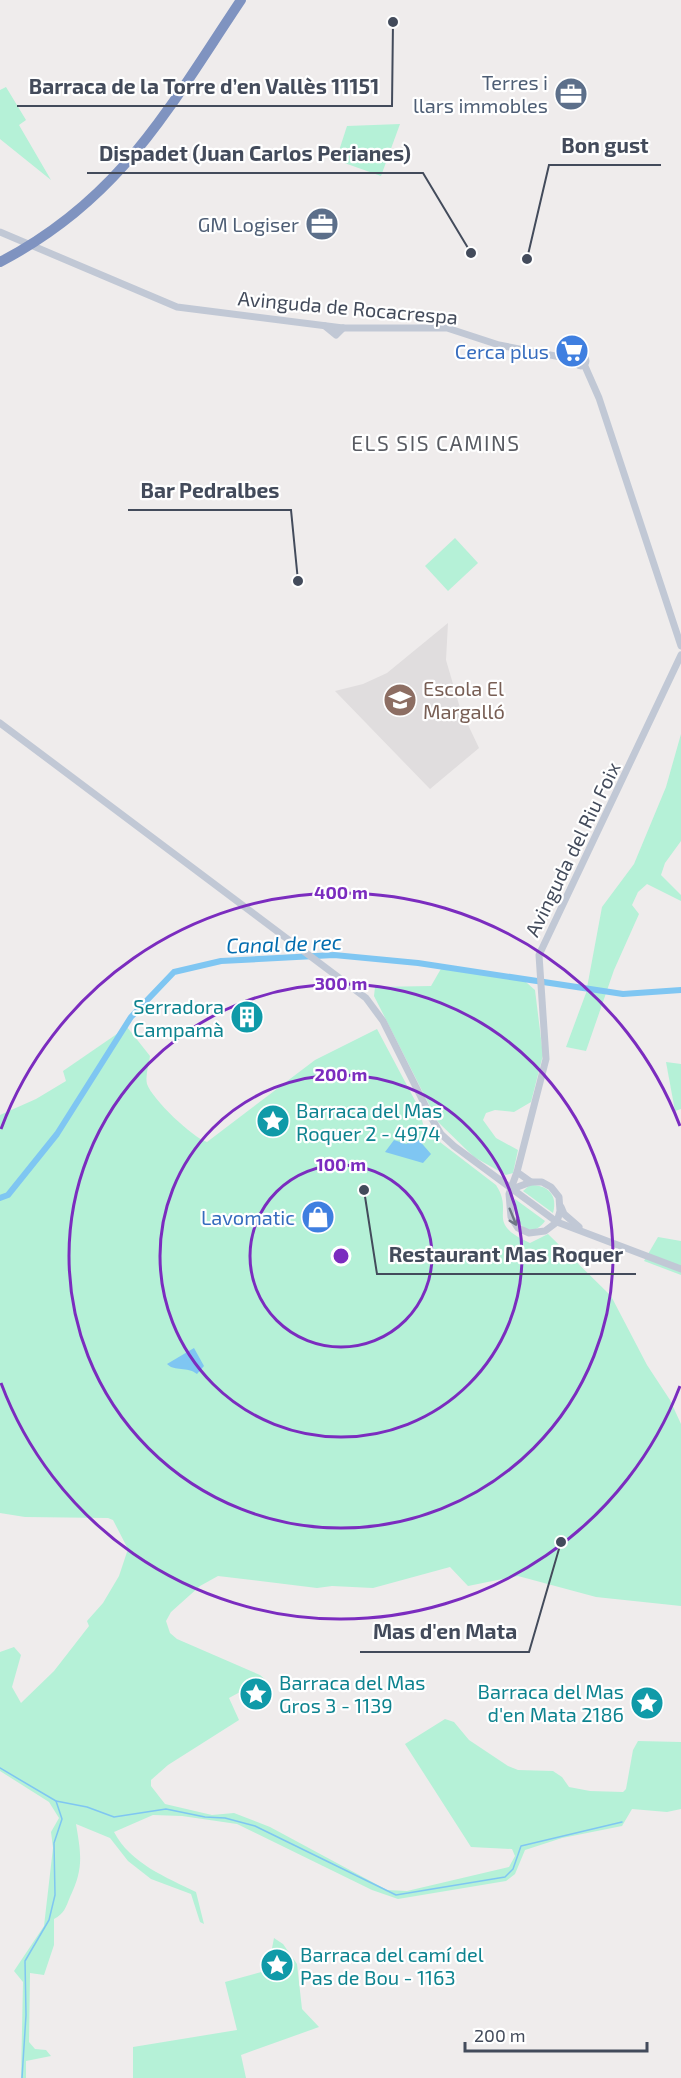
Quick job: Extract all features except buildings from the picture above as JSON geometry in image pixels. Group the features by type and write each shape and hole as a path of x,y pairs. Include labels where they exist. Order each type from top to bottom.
{"highway":[{"path":"0,262 43,238 92,200 134,155 175,100 241,0"}],"street":[{"name":"Avinguda de Rocacrespa","path":"0,232 177,307 325,326 447,328 499,345 580,363 592,382 681,646"},
{"name":"Avinguda del Riu Foix","path":"557,1222 545,1231 535,1233 518,1228 511,1217 508,1194 512,1189 517,1172 546,1059 539,955 681,655"},
{"path":"0,723 328,968 375,1008 441,1134 557,1222 681,1269"},
{"path":"517,1172 531,1182"},
{"path":"512,1189 531,1182 542,1182 551,1187 564,1214 591,1235"},
{"path":"557,1222 560,1203"}],"shaded area":[{"name":"Escola El Margalló","path":"448,623 446,660 460,708 479,748 430,789 335,691 363,684 387,673"}],"green space":[{"path":"6,87 26,120 19,125 51,180 0,139 0,90"},
{"path":"400,124 381,176 336,160 347,126"},
{"path":"455,538 478,563 448,591 425,566"},
{"path":"681,734 681,841 665,863 661,875 681,895 681,901 647,884 638,892 632,905 639,914 614,970 586,1051 566,1047 586,993 602,907 634,864 666,787"},
{"path":"442,967 519,976 535,990 543,1055 531,1102 514,1112 495,1110 486,1113 483,1120 496,1138 518,1150 513,1173 506,1175 474,1157 438,1122 374,996 375,987 431,986"},
{"path":"127,1027 150,1056 147,1084 150,1091 183,1126 207,1142 315,1060 377,1029 419,1108 423,1124 432,1136 496,1185 503,1203 504,1223 508,1229 530,1243 548,1234 611,1296 647,1365 670,1400 681,1424 681,1606 596,1597 518,1576 468,1586 450,1567 373,1588 332,1586 317,1588 218,1576 200,1586 171,1612 166,1621 170,1633 177,1639 260,1675 268,1682 267,1687 253,1685 229,1698 239,1720 168,1765 151,1780 151,1786 165,1804 212,1815 234,1813 270,1827 387,1890 407,1891 509,1867 515,1856 512,1849 471,1847 405,1744 445,1719 454,1722 469,1740 508,1766 518,1770 553,1771 562,1777 569,1787 590,1791 623,1792 626,1789 633,1750 638,1741 681,1742 681,1809 667,1812 632,1809 622,1826 562,1838 525,1850 515,1874 506,1881 398,1899 372,1890 237,1824 182,1816 153,1815 114,1832 121,1843 140,1861 161,1875 196,1892 204,1924 200,1922 191,1894 151,1879 128,1861 110,1838 76,1824 80,1853 78,1878 64,1910 54,1919 54,1945 44,1975 30,1973 29,2042 35,2049 46,2050 51,2056 26,2061 26,2078 21,2078 23,1982 14,1971 44,1926 53,1848 51,1832 59,1818 49,1802 0,1771 0,1652 14,1647 21,1655 12,1687 21,1703 54,1671 89,1626 87,1621 103,1603 119,1576 128,1549 113,1520 108,1518 25,1517 0,1513 0,1115 36,1099 66,1081 63,1071"},
{"path":"666,1062 681,1064 681,1109 675,1111"},
{"path":"530,1185 542,1187 550,1192 554,1201 553,1213 523,1191"},
{"path":"515,1199 545,1221 533,1230 522,1226 515,1214"},
{"path":"658,1237 681,1241 681,1275 644,1261"},
{"path":"274,1938 283,1944 297,1964 302,2009 319,2027 241,2055 246,2078 133,2078 133,2047 237,2030 225,1982 265,1971 269,1964"}],"water":[{"path":"418,1139 431,1154 423,1163 385,1152 394,1140 406,1144"},
{"path":"194,1348 204,1366 197,1374 167,1364"}],"waterway":[{"name":"Canal de rec","path":"0,1198 8,1195 57,1134 131,1017 174,972 221,961 334,955 418,963 623,994 681,990"},
{"path":"0,1768 56,1801 62,1819 54,1843 55,1895 49,1920 25,1961 26,2015 22,2078"},
{"path":"56,1801 87,1807 114,1817 166,1809 205,1817 225,1818 255,1826 396,1895 505,1877 513,1869 521,1846 622,1822"}],"place":[{"name":"Barraca de la Torre d’en Vallès 11151","path":"393,22"},
{"name":"Terres i llars immobles","path":"571,94"},
{"name":"GM Logiser","path":"322,224"},
{"name":"Dispadet (Juan Carlos Perianes)","path":"471,253"},
{"name":"Bon gust","path":"527,259"},
{"name":"Cerca plus","path":"572,351"},
{"name":"Bar Pedralbes","path":"298,581"},
{"name":"Escola El Margalló","path":"400,700"},
{"name":"Serradora Campamà","path":"247,1017"},
{"name":"Barraca del Mas Roquer 2 - 4974","path":"273,1121"},
{"name":"Restaurant Mas Roquer","path":"364,1190"},
{"name":"Lavomatic","path":"318,1217"},
{"name":"Mas d'en Mata","path":"561,1542"},
{"name":"Barraca del Mas Gros 3 - 1139","path":"256,1694"},
{"name":"Barraca del Mas d'en Mata 2186","path":"647,1703"},
{"name":"Barraca del camí del Pas de Bou - 1163","path":"277,1965"}],"district":[{"name":"ELS SIS CAMINS","path":"436,442"}]}
